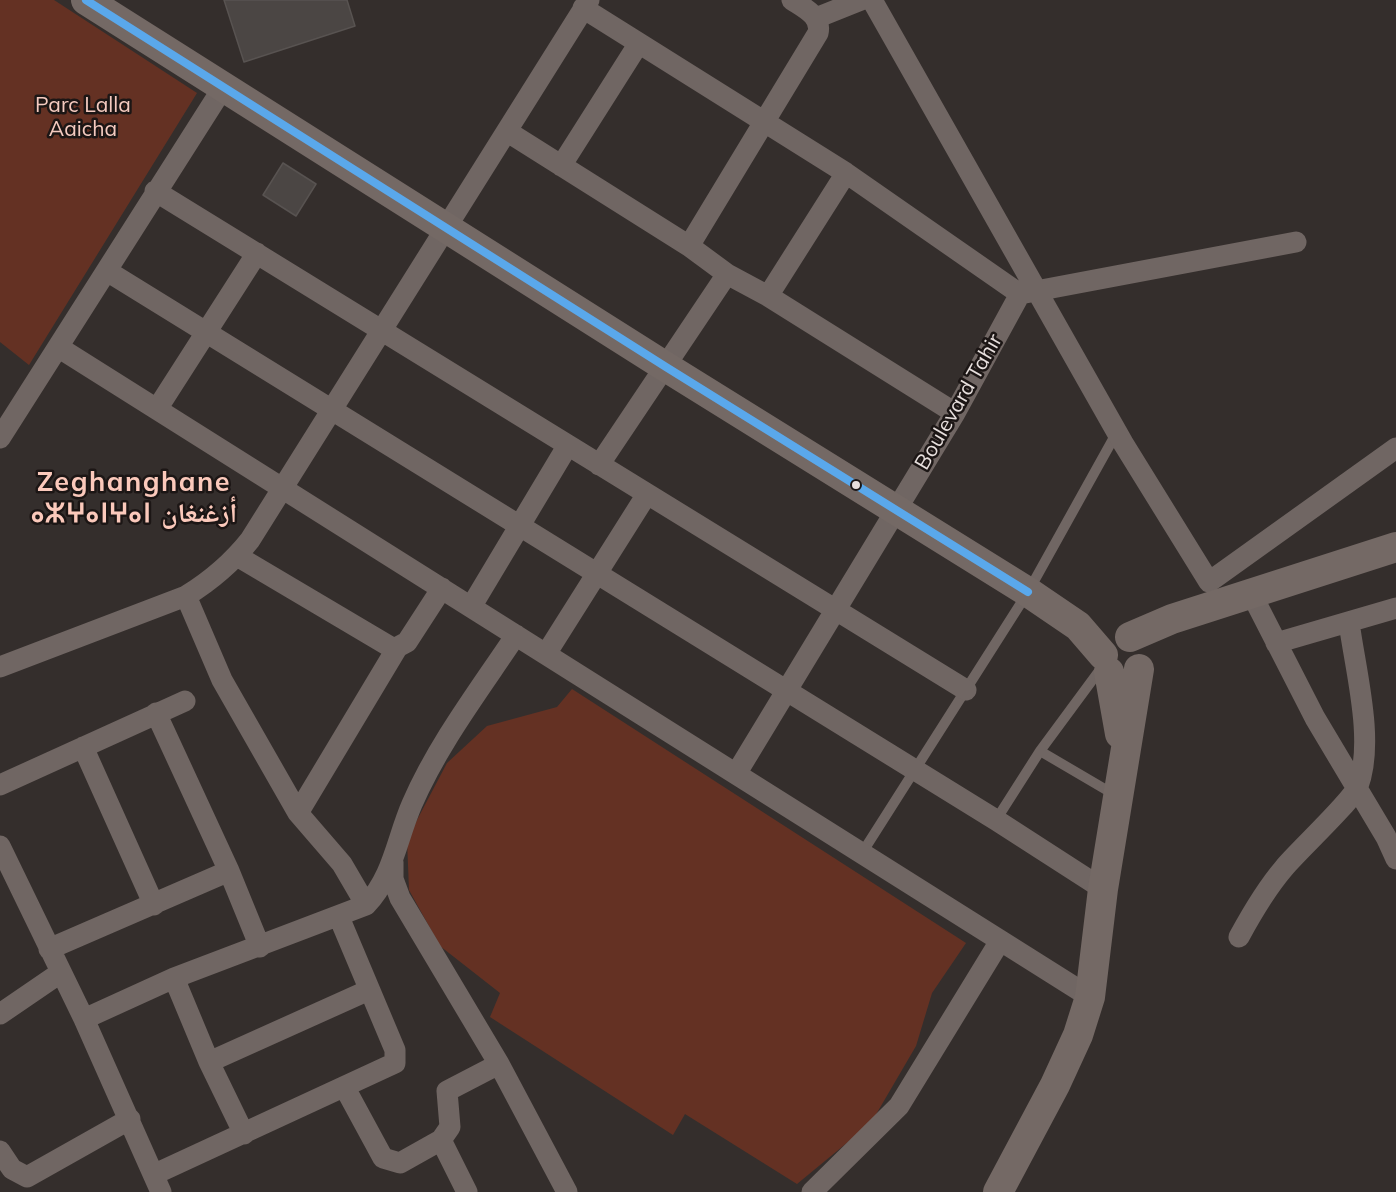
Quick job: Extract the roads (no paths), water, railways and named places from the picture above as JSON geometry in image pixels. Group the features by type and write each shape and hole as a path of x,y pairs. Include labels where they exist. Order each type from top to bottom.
{"main road":[{"path":"86,0 447,226 666,368 1067,617 1100,629 1120,656 1123,752 1090,997 1063,1068 998,1192"},
{"path":"1120,656 1169,632 1215,593 1251,593 1396,547"}],"street":[{"path":"689,246 818,33 820,26 816,18 792,0"},
{"path":"816,18 861,0"},
{"path":"873,0 1029,293 1215,593 1396,448"},
{"path":"0,667 186,596 213,579 237,556 283,488 508,132 586,4 639,43 846,173 1029,293 1296,242"},
{"path":"561,166 639,43"},
{"path":"0,438 107,271 155,191 224,87"},
{"path":"508,132 689,246 727,274 768,296 955,413"},
{"path":"768,296 846,173"},
{"path":"155,191 966,690"},
{"path":"157,409 257,253"},
{"path":"107,271 915,769 1103,889"},
{"path":"599,465 727,274"},
{"name":"Boulevard Tahir","path":"736,774 1029,293"},
{"path":"58,347 1090,997"},
{"path":"471,607 568,445"},
{"path":"546,654 647,494"},
{"path":"237,556 389,648 397,648"},
{"path":"298,813 397,648 407,642 442,588"},
{"path":"1251,593 1315,718 1357,788 1391,836 1396,859"},
{"path":"186,596 222,680 298,813 342,864 366,904"},
{"path":"1276,643 1396,608"},
{"path":"1239,937 1254,909 1283,869 1357,788 1363,764 1364,736 1349,622"},
{"path":"84,1019 174,978 339,917 366,904 376,895 393,861 412,804 426,778 516,635"},
{"path":"0,785 184,701"},
{"path":"156,713 229,871 260,947"},
{"path":"83,747 154,905"},
{"path":"0,846 84,1019 158,1183 244,1134 391,1067 397,1060 339,917"},
{"path":"393,861 393,879 400,898 499,1064 567,1192"},
{"path":"49,949 229,871"},
{"path":"812,1192 899,1106 1000,941"},
{"path":"0,1014 60,973"},
{"path":"174,978 209,1062 244,1134"},
{"path":"209,1062 369,990"},
{"path":"345,1088 377,1149 388,1162 400,1163 441,1140 450,1127 452,1119 447,1091 499,1064"},
{"path":"0,1151 12,1169 27,1177 130,1119"},
{"path":"441,1140 467,1192"}],"lane":[{"path":"862,853 1028,592 1117,432"},
{"path":"996,820 1041,751 1120,656"},
{"path":"1041,751 1117,796"}],"district":[{"name":"Zeghanghane ⴰⵣⵖⴰⵏⵖⴰⵏ أزغنغان","path":"134,498"}],"park label":[{"name":"Parc Lalla Aaicha","path":"83,118"}]}
